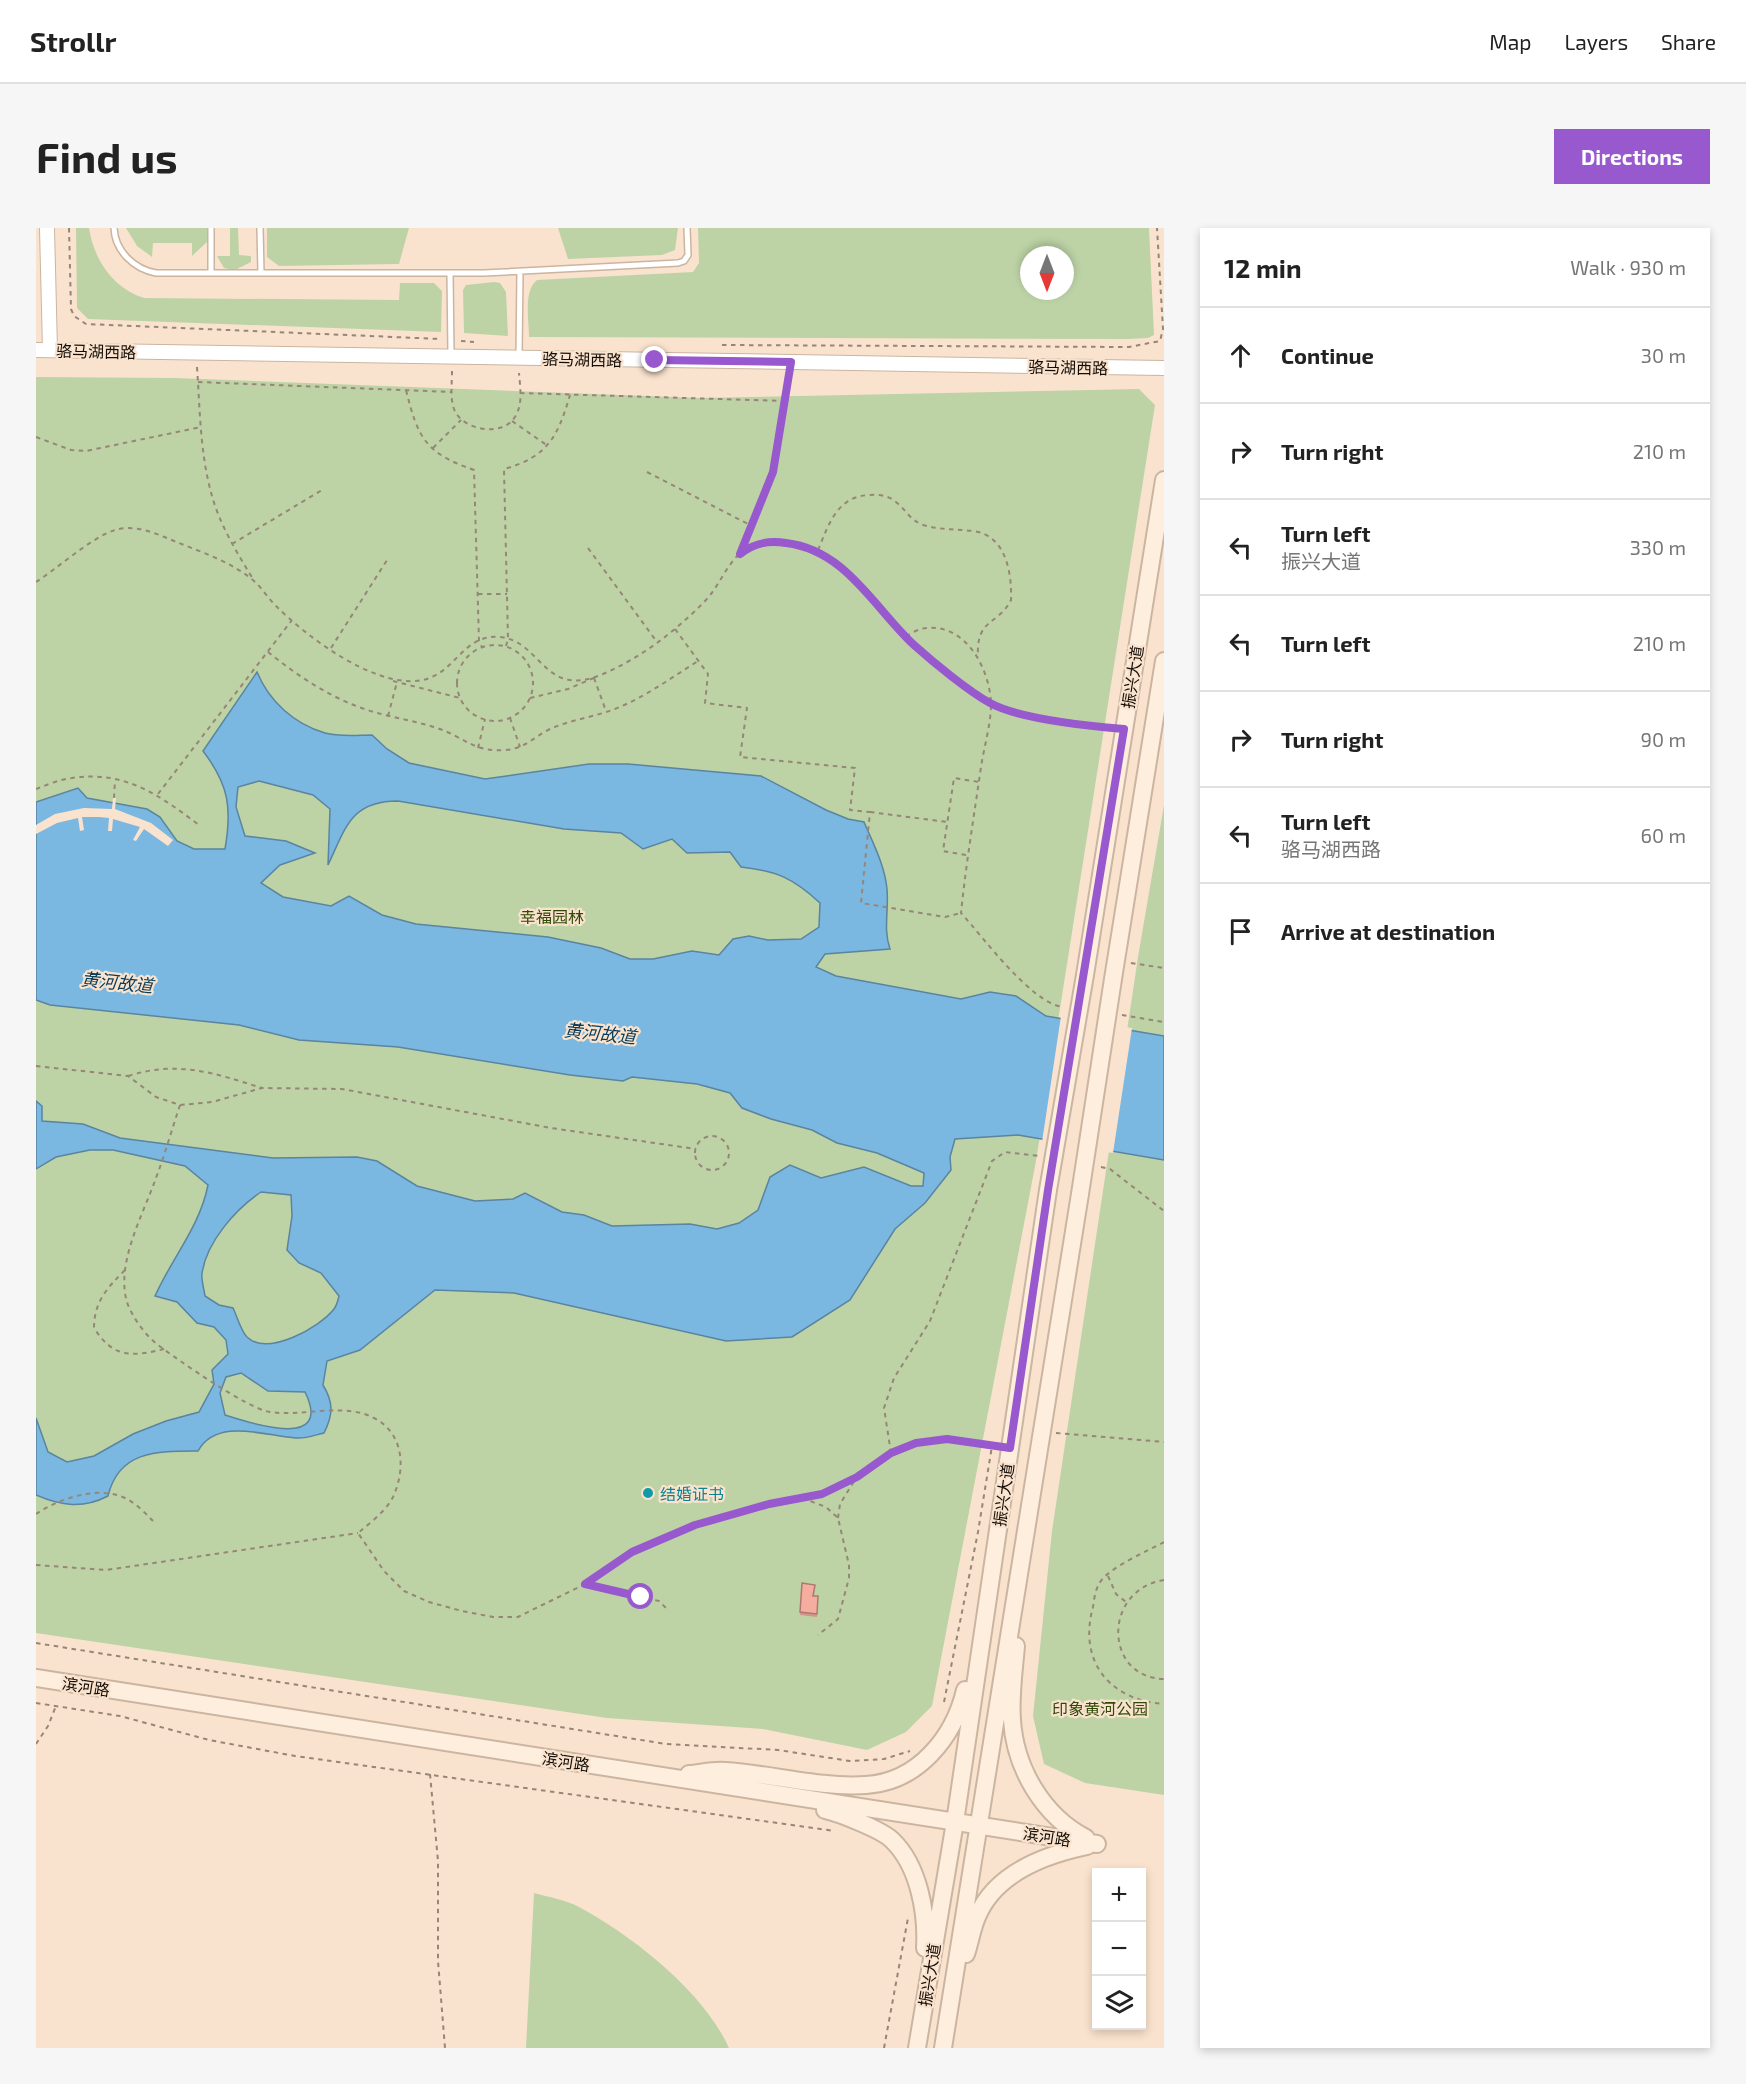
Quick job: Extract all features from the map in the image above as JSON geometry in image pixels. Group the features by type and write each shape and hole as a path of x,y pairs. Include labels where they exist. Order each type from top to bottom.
{"main road":[{"name":"振兴大道","path":"917,2048 955,1822 1048,1190 1085,975 1164,480"},
{"name":"振兴大道","path":"942,2048 1164,661"},
{"path":"1022,1551 1011,1720 1016,1744 1025,1773 1049,1811 1066,1828 1097,1844"},
{"path":"665,1776 723,1770 806,1781 868,1785 898,1776 924,1762 944,1739 960,1711 992,1572"},
{"name":"滨河路","path":"36,1678 1097,1844"},
{"path":"665,1776 839,1813 892,1840 907,1863 920,1893 926,1932 922,2022"},
{"path":"946,2026 977,1916 991,1895 1014,1874 1034,1862 1056,1853 1097,1844"}],"street":[{"path":"43,350 47,228"},
{"name":"骆马湖西路","path":"43,350 1164,368"}],"lane":[{"path":"114,228 114,238 121,250 142,270 156,273 450,273 678,263 684,261 688,255 687,228"},
{"path":"211,228 211,273"},
{"path":"260,228 261,273"},
{"path":"519,358 520,271"},
{"path":"450,273 451,357"}],"path":[{"path":"69,228 71,309 74,316 86,324 474,342"},
{"path":"723,345 1129,347 1152,344 1160,341 1163,329 1157,228"},
{"path":"196,352 205,465 213,498 232,544 254,581 292,620 330,649 375,674 460,698"},
{"path":"451,357 453,408 461,420 482,428 492,429 512,421 520,404 519,358"},
{"path":"530,698 568,689 601,675 657,642 675,629 708,598 740,554 773,472 791,362"},
{"path":"198,382 452,392"},
{"path":"406,390 416,428 432,448 460,465 474,470 479,641 482,647"},
{"path":"520,393 785,401"},
{"path":"506,646 508,639 504,469 526,463 548,446 560,429 570,395"},
{"path":"432,448 461,420"},
{"path":"512,421 548,446"},
{"path":"36,437 71,450 86,451 201,427"},
{"path":"646,472 752,526"},
{"path":"232,544 322,490"},
{"path":"818,550 831,517 843,504 863,495 889,497 915,522 938,529 974,531 994,541 1004,552 1009,565 1011,600 981,632 978,641 978,660"},
{"path":"36,582 114,530 131,528 151,531 202,552 254,581"},
{"path":"740,554 750,546 765,542 799,544 818,550 848,573 905,636 991,704 1035,716 1124,729"},
{"path":"588,548 657,642"},
{"path":"330,649 389,557"},
{"path":"478,594 507,594"},
{"path":"159,794 292,620"},
{"path":"905,636 925,628 945,628 960,637 978,660 986,676 991,704 967,856 961,913 1022,980 1051,1005 1073,1008"},
{"path":"675,629 708,674 705,703 747,708 740,758 855,768 850,810 947,822"},
{"path":"375,674 415,681 432,678 445,672 459,655 486,638 515,641 548,671 561,679 579,680 601,675"},
{"path":"506,646 522,655 529,665 533,677 530,698 520,711 509,718 497,721 485,719 473,714 460,698 456,682 459,669 465,658 482,647 506,646"},
{"path":"268,652 295,674 354,705 445,732 478,748 507,750 520,747 550,729 606,711 647,694 698,661"},
{"path":"594,678 606,711"},
{"path":"388,716 397,682"},
{"path":"509,718 520,747"},
{"path":"478,748 485,719"},
{"path":"36,789 71,778 129,782 159,794 199,825"},
{"path":"967,856 943,851 954,778 979,782"},
{"path":"114,798 116,780"},
{"path":"870,812 861,903 945,917 961,913"},
{"path":"1117,1014 1164,1022"},
{"path":"36,1066 128,1076 165,1067 198,1070 262,1088 342,1089 551,1128 696,1149"},
{"path":"128,1076 156,1097 180,1105 212,1102 262,1088"},
{"path":"36,1565 106,1570 358,1533 374,1520 392,1499 399,1477 401,1453 395,1436 375,1418 354,1412 269,1412 247,1404 164,1349 141,1327 128,1304 124,1281 130,1253 180,1105"},
{"path":"707,1137 718,1137 726,1144 728,1160 721,1168 710,1170 700,1165 696,1149 707,1137"},
{"path":"891,1453 884,1408 894,1378 930,1321 992,1161 1005,1152 1042,1156"},
{"path":"1099,1167 1110,1169 1164,1211"},
{"path":"127,1269 105,1290 98,1303 94,1328 103,1342 115,1351 133,1354 164,1349"},
{"path":"1041,1432 1164,1443"},
{"path":"358,1533 384,1571 404,1591 429,1602 462,1611 493,1617 518,1617 585,1584 632,1552 695,1525 769,1504 822,1494 857,1477 891,1453 935,1439 1010,1448"},
{"path":"942,1712 956,1631 978,1532 992,1446"},
{"path":"818,1635 838,1619 849,1578 849,1565 838,1518 840,1504 857,1477"},
{"path":"36,1514 65,1499 100,1494 117,1495 136,1506 153,1521"},
{"path":"802,1498 826,1507 838,1518"},
{"path":"1164,1542 1099,1583 1090,1617 1089,1651 1098,1673 1117,1688 1143,1703 1164,1704"},
{"path":"1108,1576 1116,1594 1125,1602"},
{"path":"1164,1580 1151,1582 1137,1590 1125,1602 1119,1617 1117,1633 1121,1649 1130,1663 1143,1673 1164,1679"},
{"path":"585,1584 659,1601 667,1609"},
{"path":"36,1643 666,1744 778,1750 850,1761 884,1759 915,1749"},
{"path":"36,1703 120,1716 209,1740 295,1756 837,1831"},
{"path":"36,1744 48,1726 56,1706"},
{"path":"430,1774 438,1861 438,1961 445,2048"},
{"path":"884,2048 909,1914"}],"green space":[{"path":"76,228 89,228 100,262 114,280 144,298 399,300 400,283 434,283 442,291 441,332 88,319 77,308"},
{"path":"126,228 207,228 207,242 192,256 192,243 153,243 152,257 137,246"},
{"path":"230,228 238,228 239,255 251,256 251,262 235,270 224,268 217,256 230,256"},
{"path":"267,228 409,228 399,264 279,266 267,257"},
{"path":"558,228 678,228 675,250 662,255 568,259"},
{"path":"698,228 1149,228 1154,335 1148,338 1128,339 529,337 528,298 537,280 693,272 699,263"},
{"path":"500,283 506,292 508,336 464,333 463,290 466,285"},
{"name":"幸福园林","path":"36,377 175,378 699,398 1139,389 1155,405 1036,1161 932,1706 906,1732 867,1750 763,1729 607,1718 36,1633"},
{"name":"印象黄河公园","path":"1164,805 1164,1795 1085,1783 1044,1764 1033,1716 1052,1531 1138,957"},
{"path":"534,1893 579,1907 622,1933 644,1950 665,1967 703,2006 729,2048 526,2048"}],"water":[{"name":"黄河故道","path":"257,672 276,702 303,724 336,735 372,735 387,749 409,763 485,779 589,764 628,764 761,776 826,810 848,819 864,822 884,872 887,934 890,949 825,954 816,967 836,976 961,999 990,992 1016,996 1046,1016 1164,1036 1164,1160 1018,1135 955,1139 950,1157 951,1170 925,1203 895,1229 850,1300 792,1337 726,1341 514,1293 435,1290 360,1350 327,1361 323,1385 331,1403 331,1409 324,1433 299,1438 229,1431 217,1434 206,1441 198,1451 155,1453 142,1456 121,1470 113,1481 108,1496 90,1503 63,1504 36,1495 36,1418 48,1452 67,1462 94,1456 133,1434 166,1421 199,1412 214,1384 212,1370 228,1354 226,1340 214,1327 197,1323 177,1302 155,1296 199,1214 208,1185 185,1166 113,1150 90,1150 56,1157 36,1169 36,1101 42,1106 42,1121 83,1124 120,1138 273,1158 357,1157 377,1161 417,1186 475,1201 513,1199 525,1193 562,1212 584,1215 612,1226 690,1224 717,1229 739,1223 758,1210 770,1177 790,1165 821,1178 864,1167 911,1186 923,1186 924,1173 877,1153 837,1143 812,1130 742,1108 730,1093 697,1084 632,1077 623,1081 570,1075 398,1047 299,1040 239,1025 50,1005 36,1000 36,802 78,788 87,798 147,809 160,817 177,841 194,849 225,849 228,821 226,797 212,763 203,751","holes":["259,781 313,795 330,809 328,865 346,828 360,811 382,802 398,801 564,829 621,833 643,849 672,839 687,853 730,852 741,867 784,877 810,894 820,903 819,927 801,939 768,940 749,936 733,939 719,955 692,951 653,959 630,959 601,948 548,937 416,924 382,915 349,896 331,906 283,897 261,883 280,865 315,853 286,841 245,836 236,807 238,787","261,1192 291,1195 292,1216 287,1250 299,1263 321,1273 339,1296 334,1309 317,1324 280,1342 267,1344 247,1337 233,1308 219,1305 205,1296 202,1273 210,1249 224,1227","241,1373 268,1391 305,1392 311,1410 308,1422 299,1427 285,1429 225,1415 220,1393 226,1377"]}],"pier":[{"path":"113,798 116,798 115,809 151,823 173,840 168,846 144,829 136,841 133,840 140,827 113,819 112,831 108,831 109,818 99,817 82,817 84,830 80,831 78,818 57,823 36,834 36,825 55,814 84,808 112,809"},
{"path":"1061,1016 1132,1028 1113,1153 1042,1142"}],"building":[{"path":"802,1583 815,1585 813,1596 818,1596 817,1614 800,1612"}],"place":[{"name":"结婚证书","path":"648,1493"}],"route":[{"path":"641,1597 585,1584 632,1552 695,1525 769,1504 822,1494 857,1477 873,1463 891,1453 916,1443 947,1439 1010,1448 1048,1190 1124,729 1090,726 1035,716 991,704 915,646 848,573 818,550 799,544 765,542 750,546 740,554 773,472 791,362 655,360"}]}
